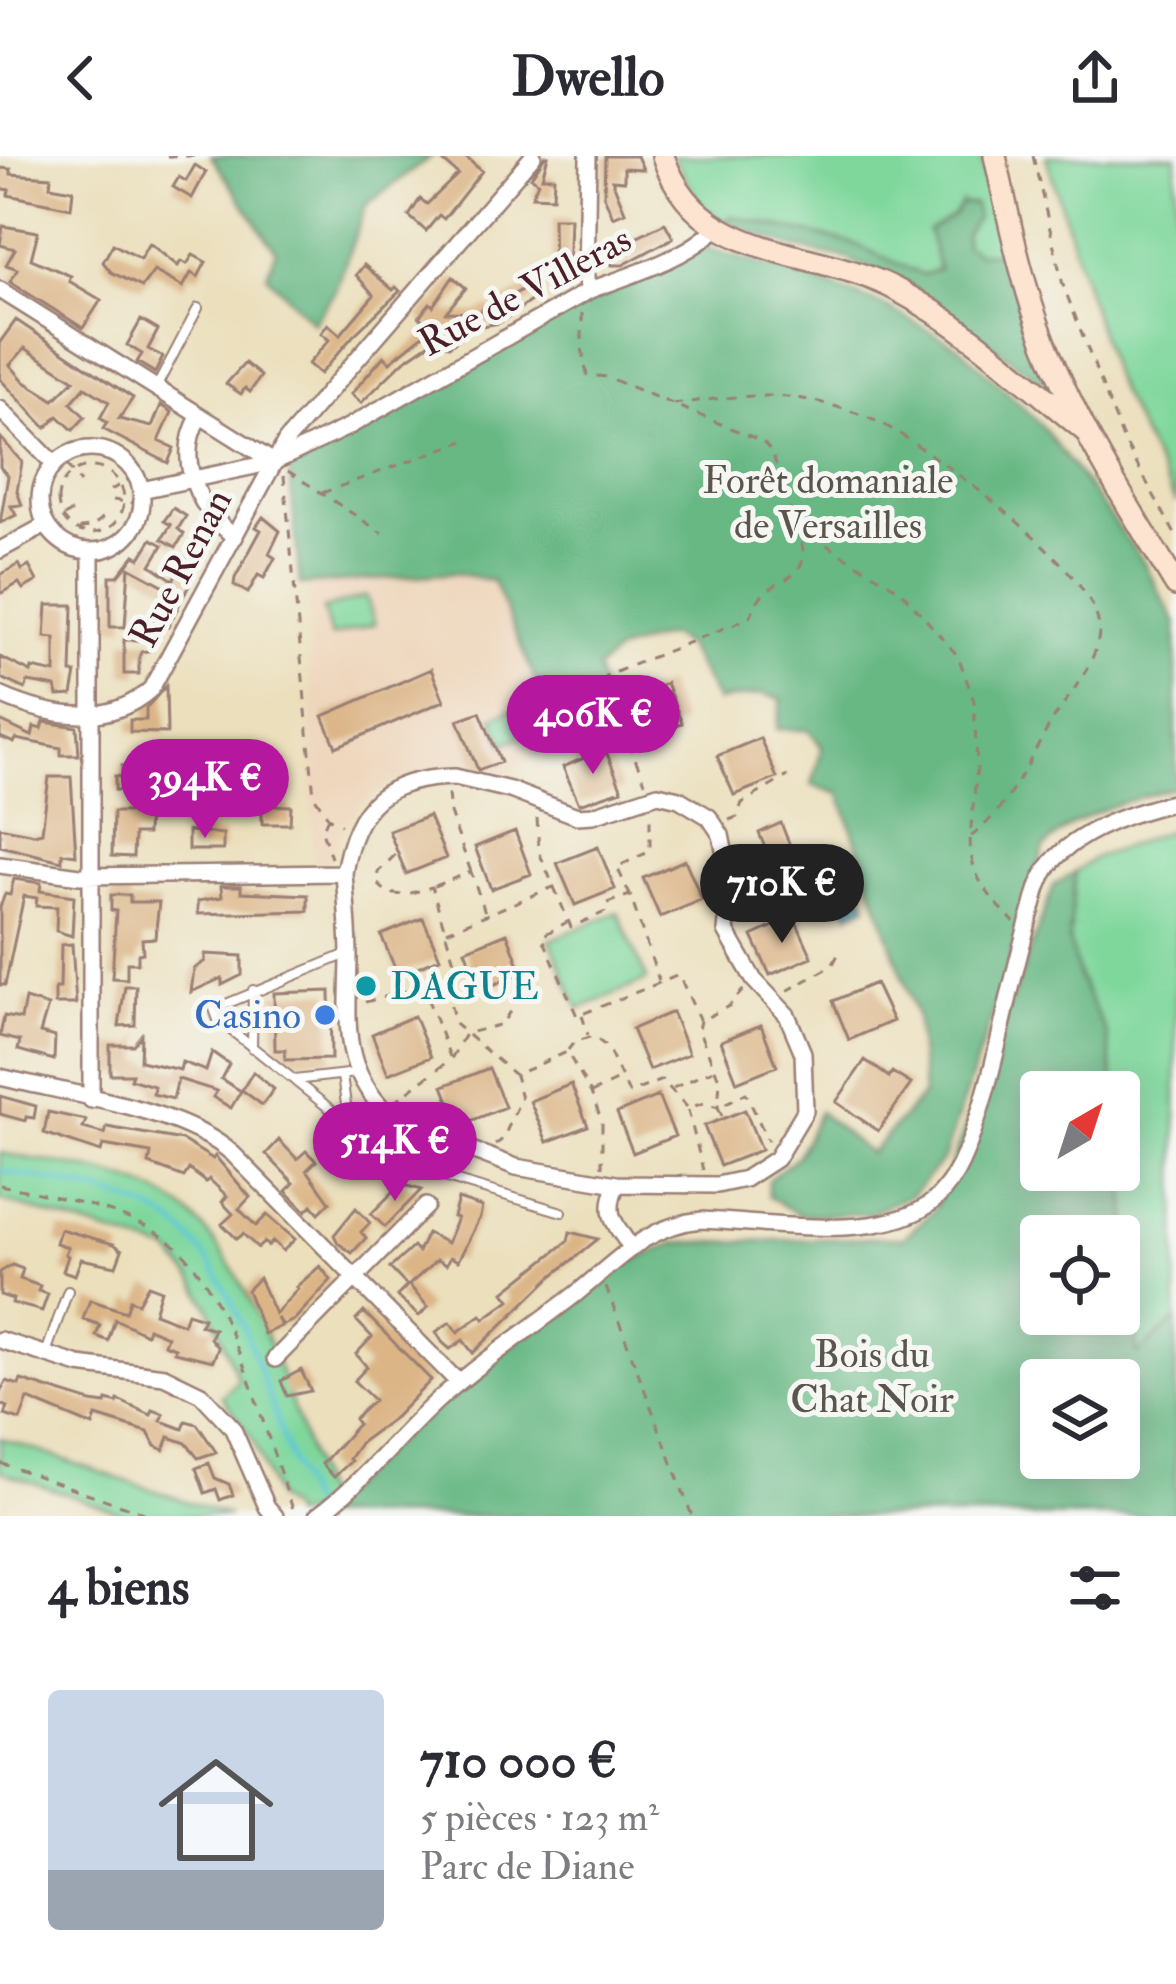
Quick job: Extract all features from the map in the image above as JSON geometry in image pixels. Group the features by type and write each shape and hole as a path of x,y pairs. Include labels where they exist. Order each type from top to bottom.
{"street":[{"path":"290,446 533,156"},
{"path":"586,292 588,156"},
{"path":"663,156 682,196 715,228 771,250 854,269 897,290 987,348 1083,429"},
{"path":"995,156 1020,271 1044,341 1083,429 1176,585"},
{"name":"Rue de Villeras","path":"140,490 274,462 290,446 348,427 586,292 695,244 715,228"},
{"path":"0,290 274,462"},
{"path":"0,409 54,464"},
{"path":"199,417 191,441 193,479 202,503 236,537"},
{"path":"97,448 120,457 140,490 140,516 126,538 115,545 83,550 54,535 55,521 40,503 41,489 54,464 72,452 97,448"},
{"name":"Rue Renan","path":"89,715 118,710 151,689 274,462"},
{"path":"0,550 55,521"},
{"path":"83,550 91,1100"},
{"path":"0,695 44,710 89,715"},
{"path":"446,777 510,790 559,812 592,815 658,794 695,806 717,826 731,884 726,931 754,980 787,1015 803,1053 806,1082 801,1123 776,1159 745,1179 717,1185 610,1182 516,1167 396,1121 349,1075 344,873 354,832 364,814 391,788 446,777"},
{"path":"319,1515 458,1382 601,1274 630,1246 681,1222 832,1228 870,1224 926,1206 959,1168 969,1145 989,1086 1023,932 1040,880 1067,847 1117,822 1176,802"},
{"path":"0,865 89,876 344,873"},
{"path":"0,1077 179,1122 209,1135 458,1382"},
{"path":"610,1182 609,1216 630,1246"},
{"path":"275,1359 426,1206"},
{"path":"0,1340 79,1365 143,1370 201,1394 232,1427 275,1516"}],"lane":[{"path":"155,390 198,308"},
{"path":"349,953 214,1009 218,1020 399,1164 562,1211"},
{"path":"252,1048 253,991"},
{"path":"294,1081 349,1075 349,1126"},
{"path":"510,1195 516,1167"},
{"path":"45,1357 68,1291"}],"path":[{"path":"166,156 197,156"},
{"path":"1033,156 1063,285 1123,439 1176,536"},
{"path":"586,292 582,348 587,375 607,377 762,442 772,452 804,563 798,574 760,596 748,618 606,676 620,723"},
{"path":"673,404 751,395 808,400 861,415 893,430 957,476 1055,554 1082,585 1097,609 1098,648 1008,796 970,837"},
{"path":"322,493 464,440"},
{"path":"55,521 59,489 72,472 99,468 120,484 140,490"},
{"path":"354,832 328,817 314,796 283,468 382,532"},
{"path":"72,472 80,483"},
{"path":"111,490 120,484"},
{"path":"55,521 90,533 110,527 124,501 120,484"},
{"path":"113,500 124,501 140,490"},
{"path":"55,521 75,511"},
{"path":"80,531 106,515"},
{"path":"794,525 900,590 958,656 974,701 977,767 970,867 1023,932"},
{"path":"80,531 83,550"},
{"path":"717,826 737,817 742,803 788,776"},
{"path":"446,777 450,813 486,915"},
{"path":"536,801 539,852 568,921 572,926 605,912 607,903 630,895 660,982"},
{"path":"328,817 323,843 344,873"},
{"path":"395,855 378,872 377,883 387,895 432,887 471,872"},
{"path":"345,893 377,883"},
{"path":"445,932 562,884"},
{"path":"432,887 454,961 451,1007 456,1025 515,1075 521,1097 492,1159"},
{"path":"568,921 542,936 577,1016 679,975 720,1081 722,1116"},
{"path":"774,998 832,966 841,950"},
{"path":"346,1019 360,1015 360,1004 423,987 440,977 453,980"},
{"path":"700,1021 729,1006 754,980"},
{"path":"423,987 451,1059"},
{"path":"383,1109 451,1059 465,1034 502,1024 512,1008"},
{"path":"581,1014 589,1037 608,1047 629,1093 662,1080 688,1108 704,1175"},
{"path":"515,1075 589,1037"},
{"path":"567,1052 602,1122 610,1182"},
{"path":"671,1089 715,1069"},
{"path":"591,1093 622,1078"},
{"path":"688,1108 704,1103 718,1107 746,1094 776,1159"},
{"path":"0,1185 124,1218 164,1237 191,1261 225,1323 296,1516"},
{"path":"601,1274 692,1516"},
{"path":"0,1463 154,1516"}],"shaded area":[{"path":"456,573 494,581 564,747 483,781 392,782 345,823 325,870 313,867 309,583"}],"green space":[{"path":"211,156 432,156 366,205 335,291 313,323 267,275 276,251"},
{"path":"673,156 981,156 1000,252 978,253 965,246 961,204 937,240 940,269 923,275 852,243 725,222 699,203"},
{"path":"1046,156 1176,156 1176,503 1114,380"},
{"path":"961,204 974,204 977,218 965,234 965,245 978,253 1000,252 1047,375 1042,382 911,287 845,258 795,248 725,222 731,216 852,243 923,275 939,269 928,231 953,216"},
{"name":"Forêt domaniale de Versailles","path":"702,247 883,305 961,348 1042,426 1143,561 1176,623 1176,787 1088,816 1044,848 944,1158 913,1194 867,1214 799,1215 768,1196 768,1180 798,1156 819,1112 870,1154 923,1095 916,1015 840,794 812,785 822,747 809,730 777,729 782,699 761,694 717,701 686,646 668,635 618,651 596,669 612,723 564,747 493,581 456,573 300,585 289,465 546,323"},
{"path":"366,596 375,624 331,637 323,609"},
{"path":"534,700 545,727 504,744 493,717"},
{"path":"1176,828 1176,1320 1137,1355 1140,1215 1127,1215 1126,1191 1140,1191 1140,1071 1112,1071 1107,1034 1079,978 1069,940 1075,872 1094,858"},
{"name":"Bois du Chat Noir","path":"1075,872 1069,940 1079,978 1107,1034 1112,1071 1020,1071 1020,1191 1124,1191 1126,1215 1020,1215 1020,1335 1136,1335 1137,1354 1176,1320 1176,1516 317,1516 437,1401 601,1274 675,1243 904,1237 934,1211 1054,885"},
{"path":"618,912 647,980 579,1009 550,940"},
{"path":"0,1153 130,1181 169,1199 198,1223 224,1255 266,1335 324,1499 318,1507 291,1516 276,1500 253,1440 222,1396 238,1380 210,1309 170,1252 0,1200"},
{"path":"0,1438 229,1516 129,1516 0,1471"}],"water":[{"path":"847,858 867,905 849,913 828,866"}],"building":[{"path":"437,156 464,156 482,171 444,219 439,215 426,231 409,216 420,199 427,204 458,174"},
{"path":"545,156 542,177 554,177 553,197 532,196 538,182 531,177"},
{"path":"605,156 637,156 643,169 624,168 624,181 612,180 625,212 613,217 604,196"},
{"path":"195,165 206,172 192,198 173,187 179,177 186,181"},
{"path":"0,168 11,169 11,174 51,177 50,186 73,190 71,208 8,195 9,190 0,188"},
{"path":"553,218 570,218 568,279 554,279"},
{"path":"665,223 673,238 623,265 612,265 605,252"},
{"path":"3,226 38,232 31,259 71,276 69,281 101,300 83,328 10,282 18,269 6,265 15,249 0,245"},
{"path":"149,243 178,266 181,261 187,264 193,255 206,262 198,277 191,273 183,287 154,271 142,287 111,272 103,262 113,244 140,259"},
{"path":"364,265 400,291 320,374 308,364 329,340 321,333 328,324 340,335 374,295 356,275"},
{"path":"453,277 466,288 446,312 476,313 489,306 491,310 530,284 538,296 499,323 476,327 449,346 436,339 404,361 361,403 351,394 384,356 390,362 432,328 419,317"},
{"path":"16,320 133,398 119,419 152,427 161,405 172,412 159,441 174,448 168,463 103,429 107,423 100,418 109,402 85,387 71,403 85,417 73,430 58,416 46,428 0,379 0,342","holes":["25,348 74,380 54,400 25,382 10,365"]},
{"path":"141,320 158,330 148,349 163,357 155,373 137,362 142,354 127,345"},
{"path":"245,363 261,376 250,392 245,388 241,394 226,384"},
{"path":"0,437 22,462 17,491 22,505 11,506 16,515 0,523 8,476 0,467"},
{"path":"173,508 186,516 178,529 184,534 176,547 162,539 171,525 164,521"},
{"path":"263,517 280,531 269,554 275,558 248,593 234,585 235,578 261,530 256,527"},
{"path":"152,539 163,545 151,565 173,580 188,554 201,561 168,627 155,620 168,588 129,567 125,627 110,627 110,576 118,576 135,555 140,558"},
{"path":"19,564 22,570 29,566 37,581 23,589 19,583 0,594 0,575"},
{"path":"47,605 73,605 71,673 76,673 72,695 58,696 56,687 28,682 25,689 1,678 0,657 31,672 32,668 55,673 55,638 45,637"},
{"path":"124,640 151,640 152,650 141,652 139,674 124,674"},
{"path":"431,669 444,701 336,747 323,716"},
{"path":"666,683 682,723 640,741 623,702"},
{"path":"166,686 167,733 130,732 130,720 146,720 146,708"},
{"path":"480,712 501,762 478,770 458,720"},
{"path":"0,721 32,736 34,727 42,729 44,722 77,727 79,755 61,755 61,748 0,737"},
{"path":"760,738 777,778 734,795 717,756"},
{"path":"605,749 622,790 579,804 563,767"},
{"path":"122,766 140,766 140,791 161,791 161,813 148,813 147,834 134,834 133,857 112,856 113,812 133,812 134,791 115,790 115,776 122,777"},
{"path":"49,777 71,777 76,855 62,853 62,861 0,846 0,827 42,832"},
{"path":"262,805 291,806 290,824 262,824"},
{"path":"429,816 446,858 406,874 389,831"},
{"path":"781,823 803,879 782,888 759,833"},
{"path":"188,831 223,834 223,850 188,850"},
{"path":"515,831 531,874 491,889 475,847"},
{"path":"598,847 615,889 575,905 557,863"},
{"path":"685,860 702,900 660,917 643,878"},
{"path":"14,879 41,883 40,891 74,896 72,936 56,931 57,907 36,906 37,898 24,896 5,985 0,985 0,907"},
{"path":"221,886 241,886 241,892 308,895 308,911 198,914 198,901 222,897"},
{"path":"111,895 130,895 130,902 159,902 155,938 142,939 143,953 138,954 138,963 127,963 127,979 112,978 116,911 111,910"},
{"path":"794,917 812,957 770,975 752,936"},
{"path":"423,918 440,958 398,975 381,935"},
{"path":"507,933 522,973 481,990 465,950"},
{"path":"72,944 76,1004 55,1004 61,945"},
{"path":"205,954 242,956 242,975 191,992 194,969 205,961"},
{"path":"875,983 893,1021 849,1040 833,1001"},
{"path":"125,986 136,986 135,1025 119,1026"},
{"path":"330,991 331,1059 285,1060 285,1050 275,1050 274,993"},
{"path":"25,999 48,1006 40,1033 55,1037 54,1060 18,1050 20,1041 0,1036 4,1016 21,1019"},
{"path":"672,1012 689,1054 649,1070 632,1029"},
{"path":"414,1016 431,1057 388,1074 372,1034"},
{"path":"761,1025 777,1066 737,1082 721,1041"},
{"path":"141,1035 140,1061 180,1070 182,1062 206,1071 212,1052 229,1064 221,1079 241,1091 231,1108 213,1097 217,1091 178,1079 173,1099 153,1094 154,1086 130,1079 132,1074 110,1074 110,1045 133,1045"},
{"path":"865,1060 889,1077 892,1072 911,1084 878,1131 836,1102"},
{"path":"489,1068 505,1107 459,1126 443,1086"},
{"path":"253,1072 274,1089 262,1105 242,1090"},
{"path":"571,1084 588,1126 547,1142 530,1101"},
{"path":"0,1096 36,1106 34,1118 25,1121 0,1114"},
{"path":"658,1096 675,1136 633,1153 617,1113"},
{"path":"745,1110 761,1150 720,1166 704,1126"},
{"path":"48,1112 86,1120 83,1128 105,1134 107,1127 182,1140 215,1156 250,1197 239,1209 256,1226 267,1215 295,1239 283,1251 273,1241 258,1248 243,1234 237,1239 222,1224 233,1214 222,1202 227,1196 209,1179 206,1182 189,1169 184,1177 149,1164 151,1153 103,1145 101,1152 44,1133"},
{"path":"279,1140 297,1159 306,1151 316,1161 307,1170 330,1202 319,1213 312,1205 306,1211 286,1191 294,1183 266,1154"},
{"path":"401,1184 421,1190 385,1227 371,1214"},
{"path":"458,1199 482,1207 480,1217 458,1261 450,1257 446,1265 437,1260 409,1285 428,1307 419,1316 397,1296 407,1286 390,1268 413,1247 418,1252 427,1233 447,1243 457,1218 453,1217"},
{"path":"356,1208 370,1223 361,1232 366,1238 352,1253 334,1235"},
{"path":"60,1229 114,1244 122,1250 116,1266 81,1259 75,1275 63,1271 68,1247 56,1243"},
{"path":"570,1232 598,1239 473,1353 463,1340 450,1349 443,1343 436,1332 450,1322 458,1332 510,1300 504,1292 568,1241"},
{"path":"12,1265 23,1269 20,1279 48,1294 42,1311 0,1295 0,1272"},
{"path":"320,1266 331,1280 294,1320 283,1325 277,1318 281,1326 264,1334 247,1290 259,1278 275,1314"},
{"path":"148,1285 161,1290 154,1313 183,1324 187,1313 203,1318 200,1325 214,1329 210,1338 218,1348 213,1361 174,1352 175,1348 164,1344 167,1336 148,1328 146,1334 115,1319 108,1341 96,1336 100,1325 83,1319 90,1300 126,1312 130,1300 138,1303"},
{"path":"364,1312 431,1380 395,1417 361,1442 351,1461 334,1477 322,1464 374,1400 354,1381 367,1367 356,1354 372,1337 356,1320"},
{"path":"301,1370 311,1391 287,1396 281,1381"},
{"path":"21,1380 91,1402 118,1400 151,1415 153,1410 164,1414 161,1421 183,1429 186,1421 197,1424 216,1452 198,1458 186,1443 169,1437 164,1450 155,1446 148,1432 96,1416 93,1426 28,1399 20,1420 5,1415 8,1407 0,1404 0,1393 6,1381 19,1385"},
{"path":"209,1463 215,1478 229,1484 233,1495 220,1500 216,1489 205,1493 196,1468"}],"waterway":[{"path":"0,1171 123,1199 159,1214 189,1237 234,1307 313,1510"}],"place":[{"name":"DAGUE","path":"366,986"},
{"name":"Casino","path":"325,1015"}]}
